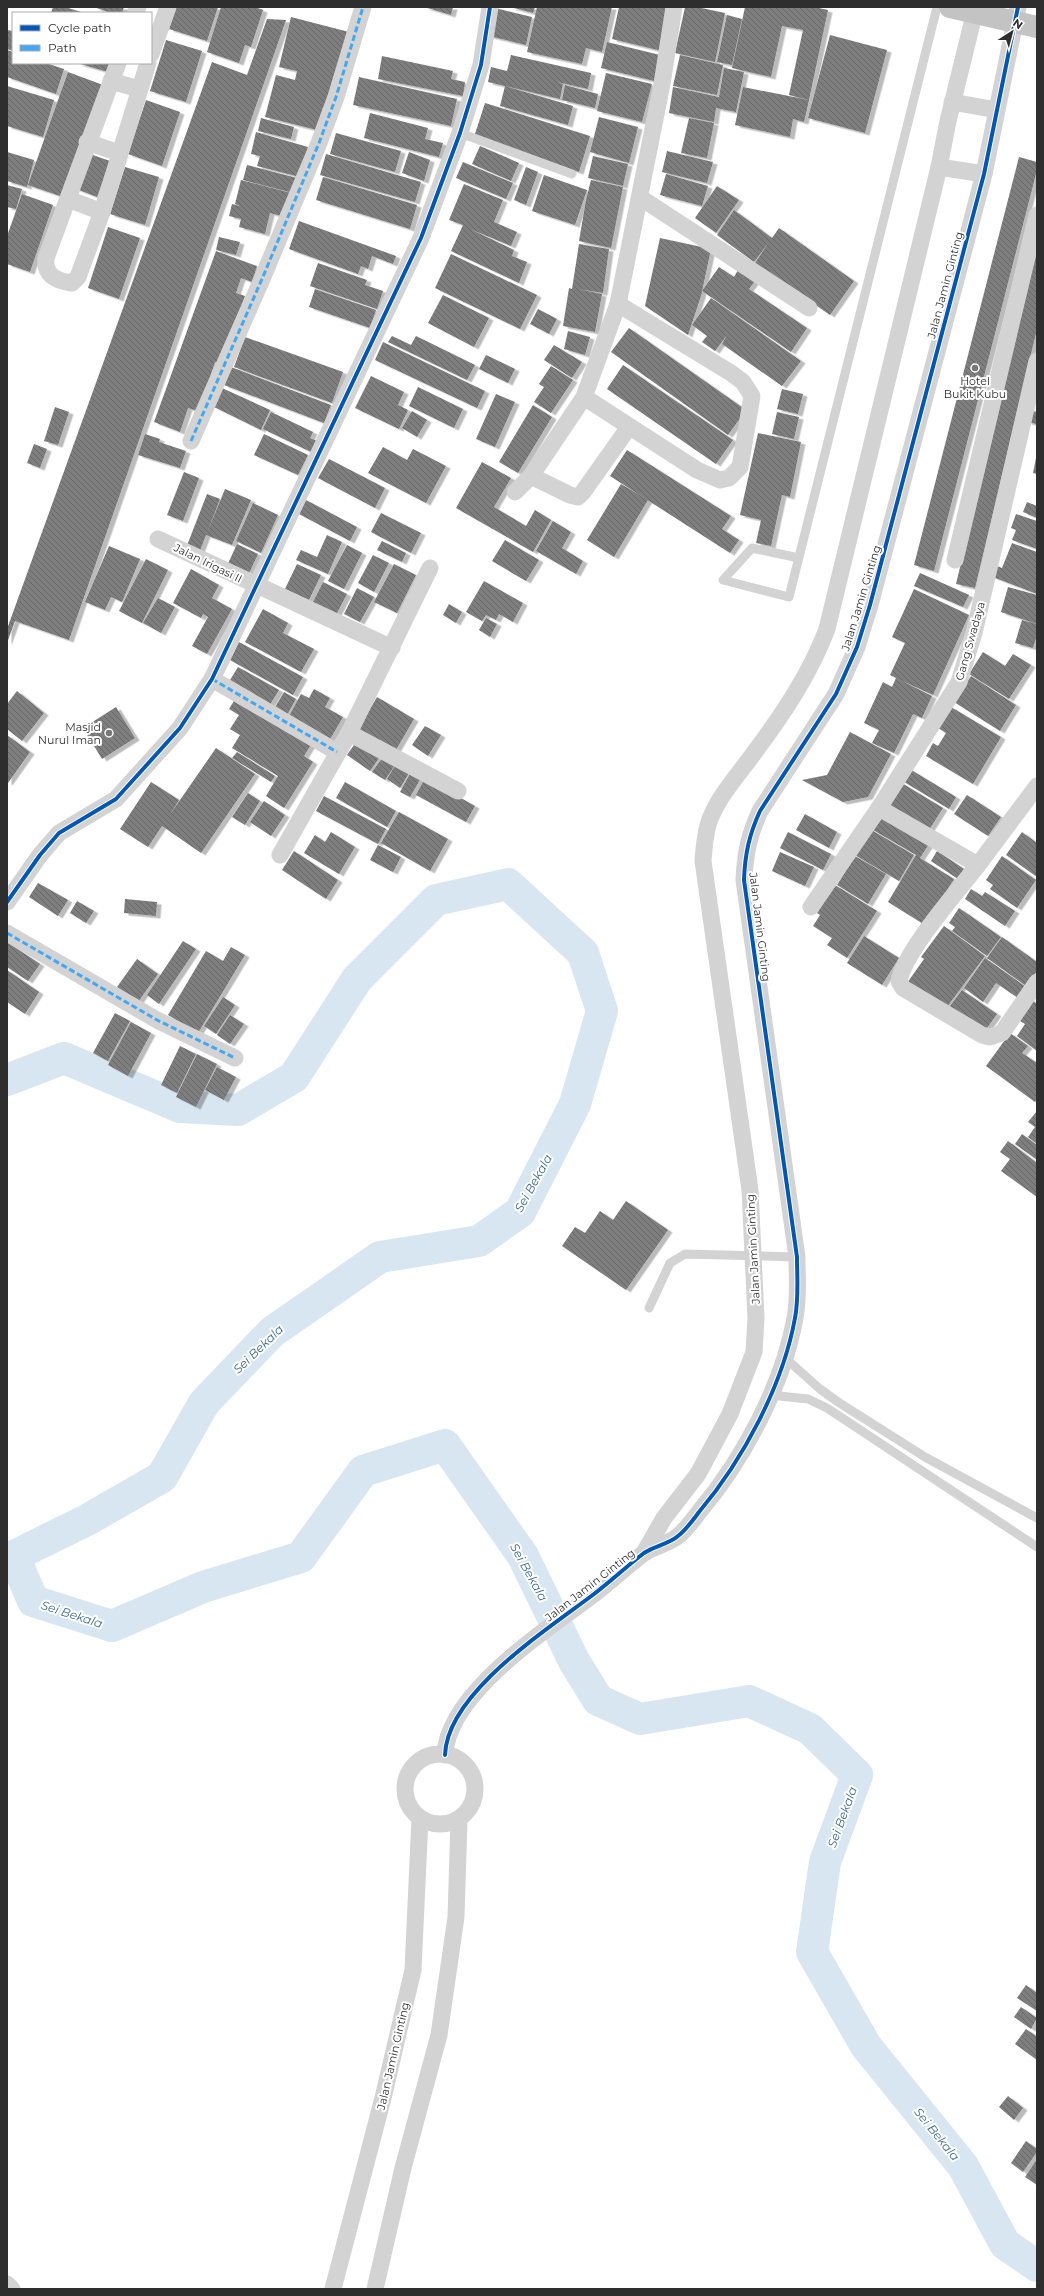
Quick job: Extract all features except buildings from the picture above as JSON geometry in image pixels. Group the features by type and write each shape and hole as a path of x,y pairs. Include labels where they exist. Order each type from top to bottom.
{"highway":[{"path":"950,7 1017,14 1037,27"}],"street":[{"path":"152,48 155,30 168,7"},
{"path":"191,440 262,279 319,142 336,97 363,7"},
{"path":"7,902 40,855 59,833 116,799 180,728 212,679 258,587 421,238 460,133 481,65 490,7"},
{"path":"515,492 531,476 584,397 618,304 641,198 674,7"},
{"name":"Jalan Jamin Ginting","path":"644,1553 664,1518 698,1474 730,1414 754,1352 756,1318 750,1190 703,861 706,837 710,819 719,801 781,716 815,660 827,629 939,167 952,102 976,9"},
{"name":"Jalan Jamin Ginting","path":"445,1754 446,1741 452,1724 461,1709 506,1661 618,1576 644,1553 678,1537 719,1488 757,1428 784,1357 795,1318 797,1256 744,880 744,853 751,831 760,811 836,694 857,646 872,597 984,174 1017,14"},
{"path":"118,64 87,142 46,258 48,273 54,279 72,283 76,281 102,212 148,64"},
{"path":"112,81 139,89"},
{"path":"952,102 997,110"},
{"path":"87,142 119,153"},
{"path":"939,167 984,174"},
{"path":"641,198 809,308"},
{"path":"68,199 102,212"},
{"path":"955,560 1037,215"},
{"path":"584,397 629,427 712,478 720,480 729,478 740,466 752,396 743,382 731,373 618,304"},
{"name":"Gang Swadaya","path":"811,907 879,808 959,682 974,633 1037,361"},
{"path":"531,476 570,495 580,496 629,427"},
{"name":"Jalan Irigasi II","path":"158,539 258,587 392,648"},
{"path":"280,855 337,752 349,734 430,568"},
{"path":"212,679 337,752"},
{"path":"349,734 458,791"},
{"path":"1037,786 917,944 904,967 899,981 903,988 982,1035 990,1037 1002,1033 1037,982"},
{"path":"879,808 978,865"},
{"path":"7,933 157,1020 235,1058"},
{"path":"436,1754 445,1754 464,1763 472,1774 476,1786 474,1799 469,1811 459,1820 447,1824 432,1824 420,1818 412,1810 407,1801 406,1779 411,1770 418,1762 436,1754"},
{"name":"Jalan Jamin Ginting","path":"333,2289 383,2098 413,1970 420,1818"},
{"path":"375,2289 404,2168 439,2035 456,1917 459,1820"},
{"path":"7,2284 12,2289"}],"lane":[{"path":"799,558 752,548 723,580 789,597 799,558 937,7"},
{"path":"460,133 572,174"},
{"path":"649,1308 670,1263 685,1254 797,1256"},
{"path":"784,1357 820,1389 925,1457 1037,1518"},
{"path":"770,1395 808,1399 827,1408 1037,1547"},
{"path":"918,1468 925,1457"}],"waterway":[{"name":"Sei Bekala","path":"7,1080 64,1058 180,1107 238,1110 294,1077 357,979 436,900 508,884 583,953 602,1011 575,1104 520,1212 479,1241 380,1257 272,1332 204,1403 162,1477 87,1520 14,1556 33,1601 112,1626 203,1587 301,1557 363,1471 445,1445 523,1556 574,1661 598,1700 640,1719 749,1701 810,1729 857,1775 825,1862 812,1952 866,2046 963,2166 1005,2244 1037,2266"}],"marked path":[{"path":"191,441 262,279 319,143 336,97 363,7"},
{"path":"212,679 337,752"},
{"path":"7,933 157,1020 235,1058"}],"cycle path":[{"path":"7,902 40,855 59,833 116,799 180,728 212,679 421,238 460,133 481,65 490,7"},
{"path":"445,1755 450,1732 463,1709 481,1686 503,1664 644,1553 674,1539 687,1528 731,1469 746,1445 771,1395 781,1369 795,1318 797,1295 797,1257 744,880 745,862 750,837 760,811 836,694 857,647 870,605 984,174 1018,7"}],"place":[{"name":"Hotel Bukit Kubu","path":"975,368"},
{"name":"Masjid Nurul Iman","path":"109,733"}]}
